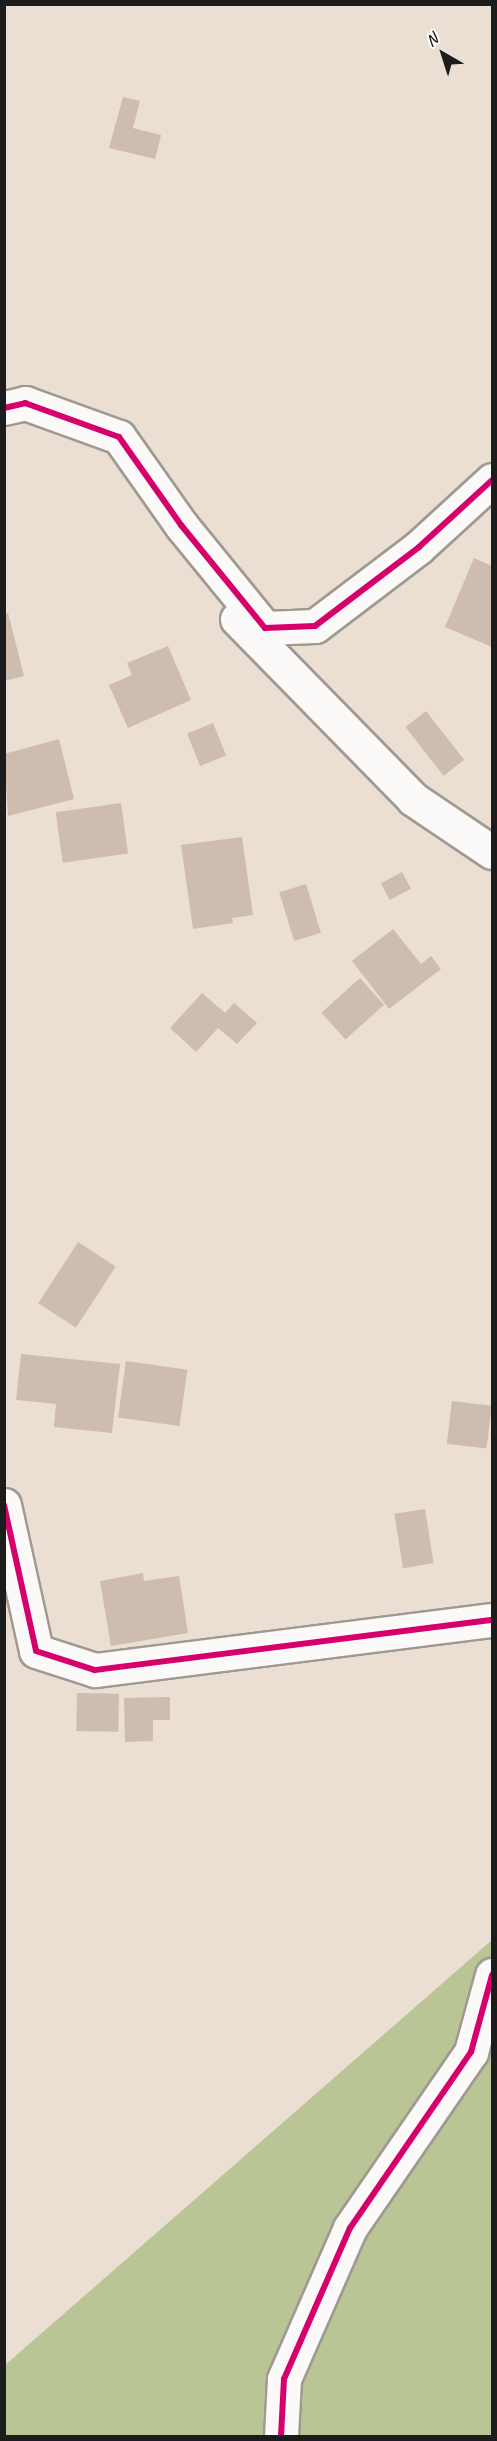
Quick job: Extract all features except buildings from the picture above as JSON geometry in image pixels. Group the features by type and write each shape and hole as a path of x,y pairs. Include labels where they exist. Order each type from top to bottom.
{"street":[{"path":"4,408 25,403 119,437 181,525 244,629 413,799 492,852"},
{"path":"181,525 265,628 315,626 419,547 492,480"},
{"path":"4,1505 36,1651 95,1670 492,1620"},
{"path":"280,2436 284,2379 350,2228 471,2052 492,1975"}],"green space":[{"path":"492,1940 492,2436 5,2436 4,2366"}],"cycle path":[{"path":"4,408 25,403 119,437 181,525 265,628 315,626 419,547 492,480"},
{"path":"4,1505 36,1651 95,1670 492,1620"},
{"path":"281,2436 284,2379 350,2228 471,2052 492,1975"}]}
